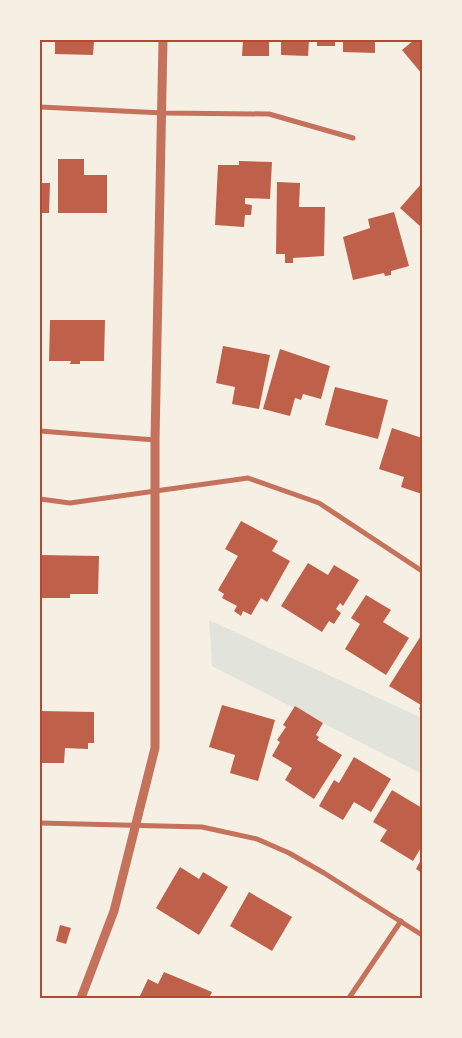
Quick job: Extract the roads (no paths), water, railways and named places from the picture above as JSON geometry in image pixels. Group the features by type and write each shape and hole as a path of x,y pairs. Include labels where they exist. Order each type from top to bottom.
{"street":[{"path":"81,998 114,911 155,748 155,440 163,40"},
{"path":"40,107 162,113 269,114 354,138"},
{"path":"40,431 155,440"},
{"path":"40,499 70,502 156,492 248,478 319,503 422,571"},
{"path":"40,824 136,824 202,827 257,839 289,853 324,873 422,935"},
{"path":"349,998 401,921"}]}
